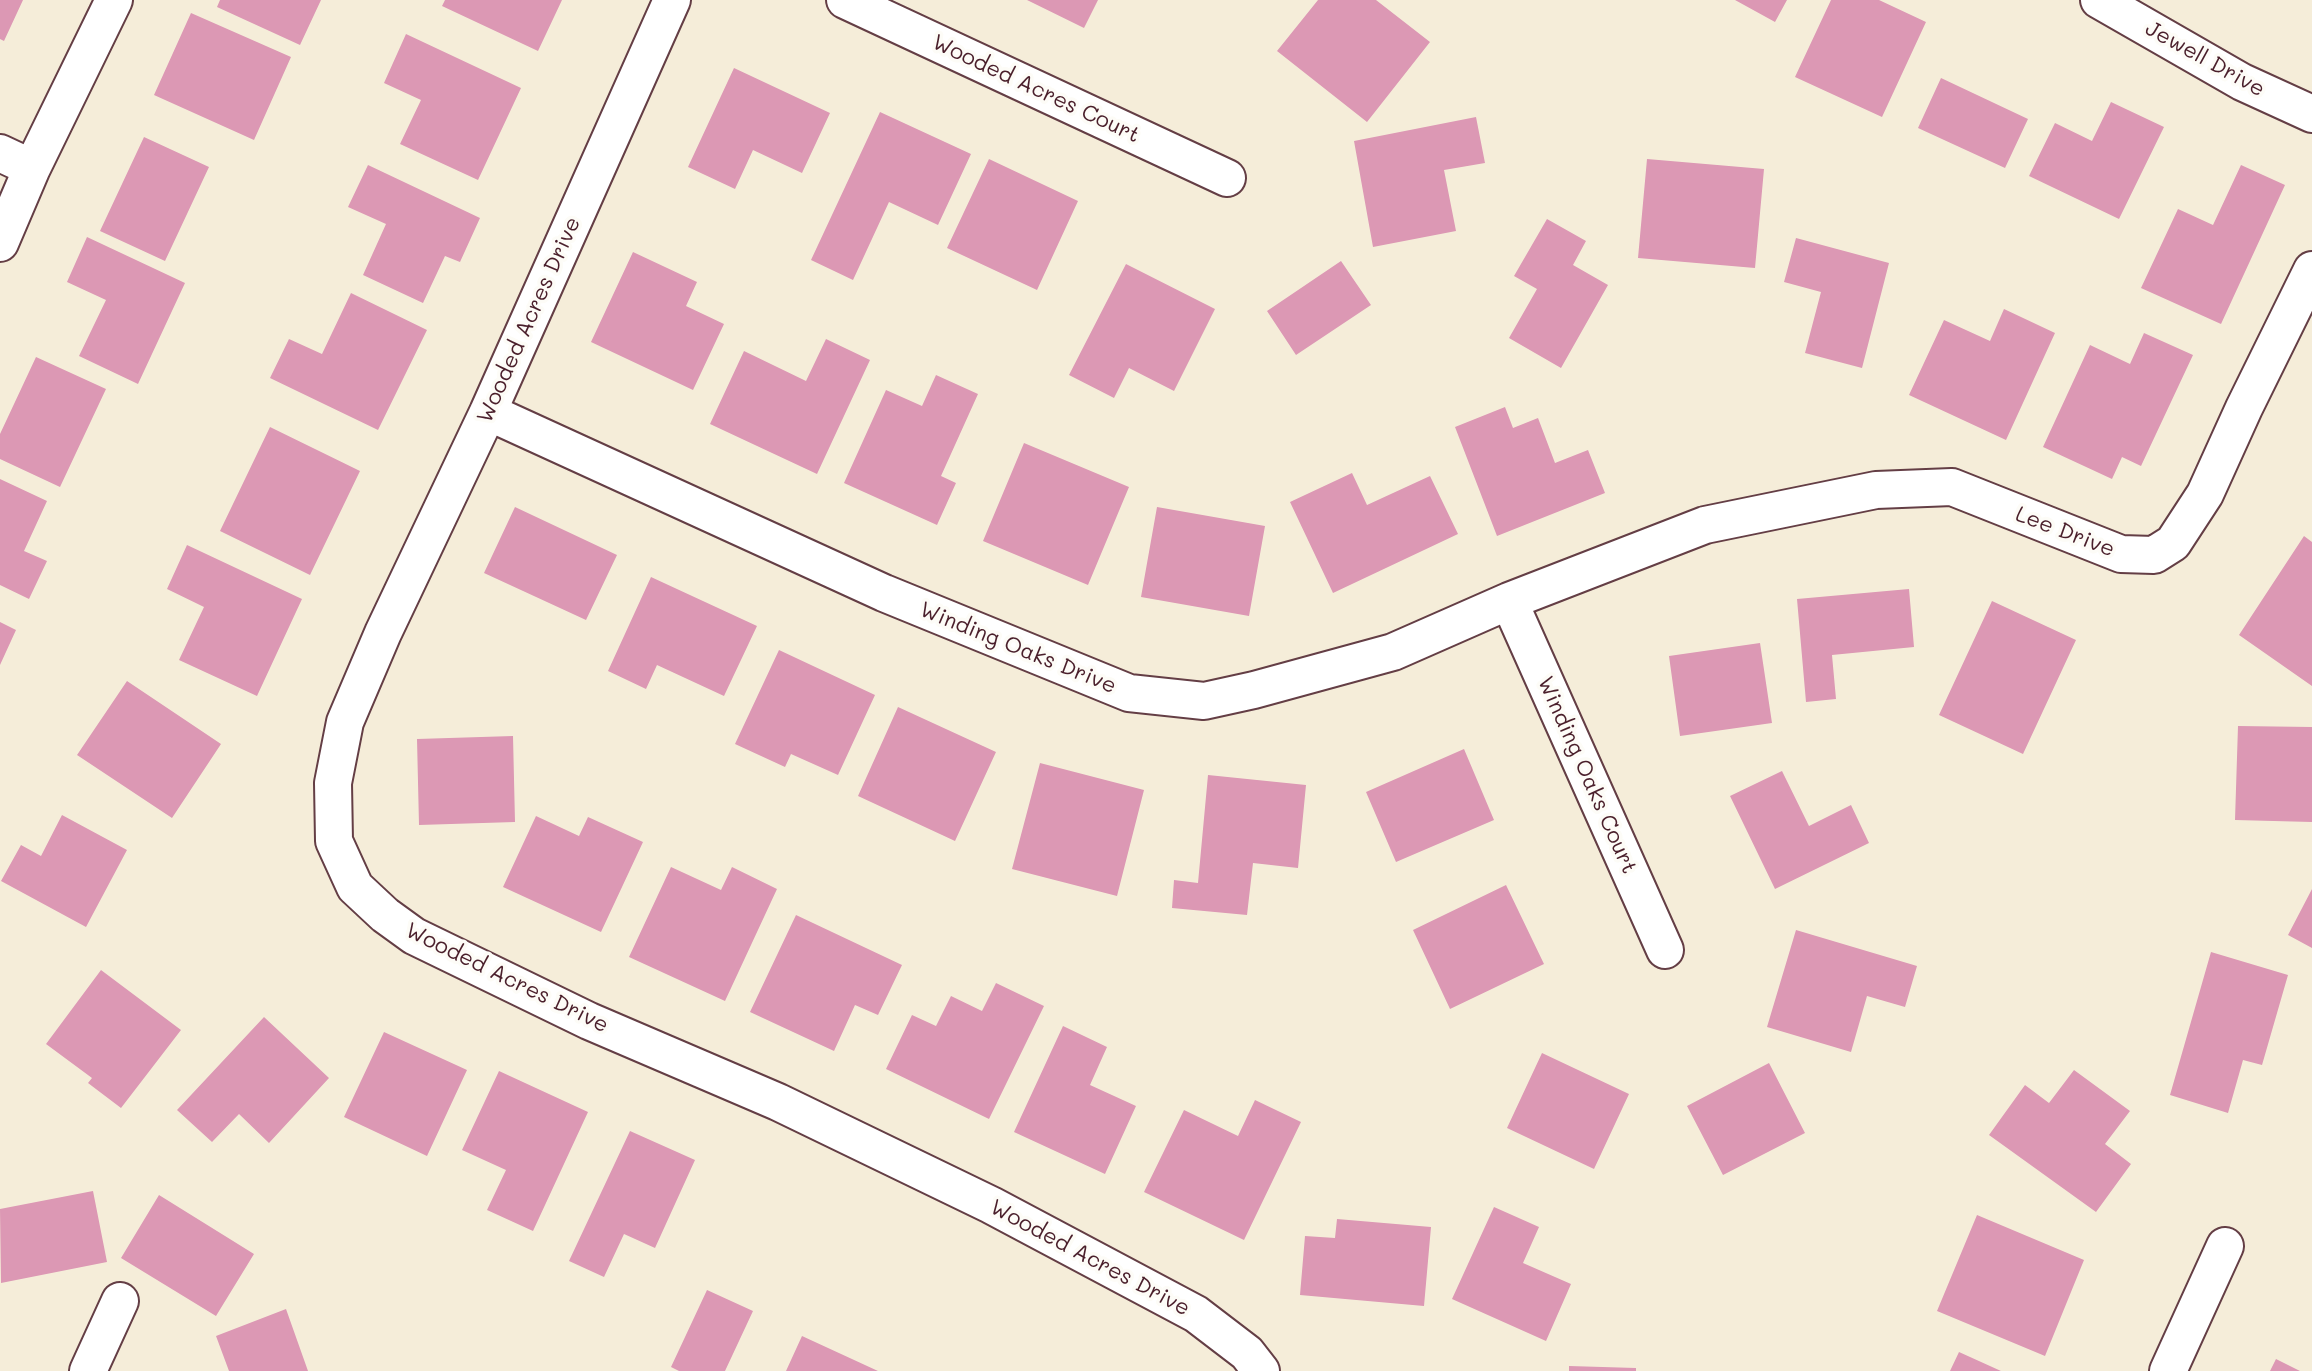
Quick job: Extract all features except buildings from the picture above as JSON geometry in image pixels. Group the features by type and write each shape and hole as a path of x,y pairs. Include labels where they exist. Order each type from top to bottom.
{"street":[{"path":"0,243 32,168 114,0"},
{"name":"Wooded Acres Drive","path":"672,0 345,722 333,783 334,841 355,887 414,936 589,1021 778,1102 991,1205 1196,1314 1247,1353 1261,1371"},
{"name":"Wooded Acres Court","path":"845,0 1227,178"},
{"name":"Jewell Drive","path":"2099,0 2242,82 2312,114"},
{"path":"0,153 32,168"},
{"name":"Lee Drive","path":"1844,497 1876,490 1952,487 2121,554 2154,555 2173,543 2205,494 2312,270"},
{"name":"Winding Oaks Drive","path":"488,412 884,593 1129,693 1204,701 1393,652 1509,601 1705,525 1844,497"},
{"name":"Winding Oaks Court","path":"1509,601 1665,950"},
{"path":"2168,1371 2225,1246"},
{"path":"88,1371 120,1301"}]}
